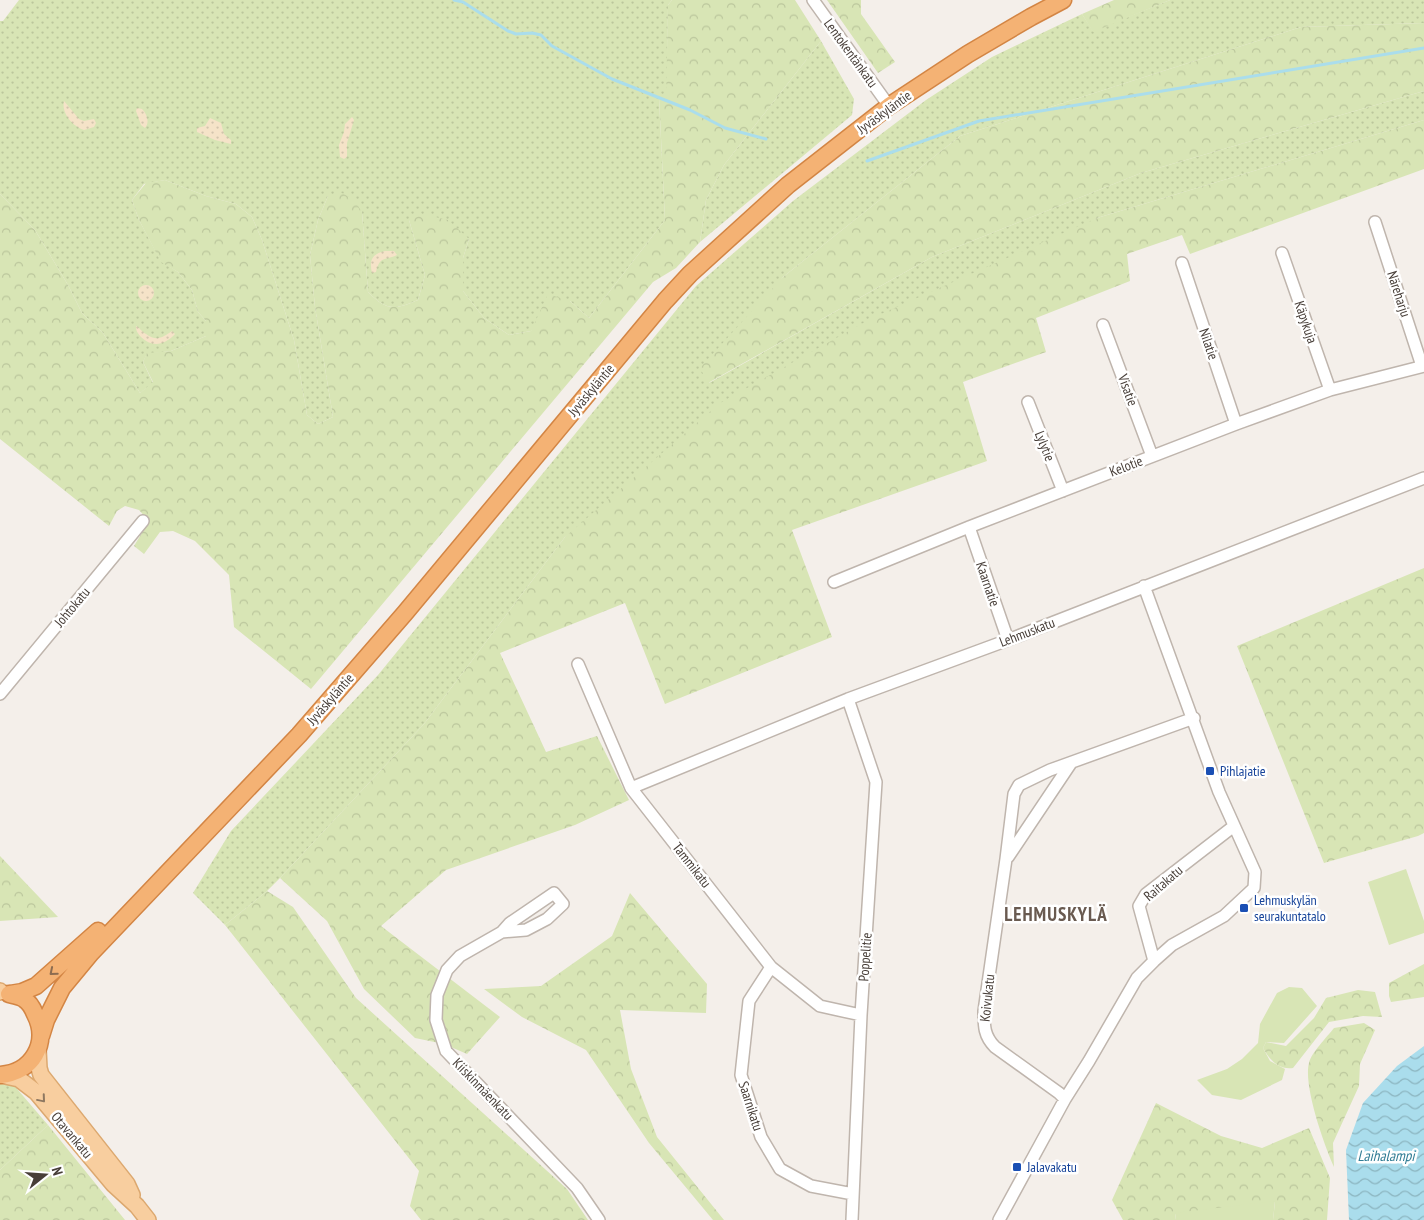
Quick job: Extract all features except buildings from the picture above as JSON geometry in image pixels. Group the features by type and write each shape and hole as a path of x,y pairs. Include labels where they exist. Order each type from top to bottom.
{"highway":[{"name":"Jyväskyläntie","path":"1,1075 24,1068 31,1061 46,1020 62,988 91,953 305,728 405,613 664,302 690,274 788,185 889,106 976,50 1063,0"},
{"name":"Jyväskyläntie","path":"2,992 30,990 185,853"},
{"path":"2,992 24,999 32,1008 39,1021 39,1043"}],"main road":[{"name":"Otavankatu","path":"39,1043 39,1068 41,1074 127,1184 137,1206"},
{"name":"Otavankatu","path":"1,1075 19,1079 36,1092 113,1184 137,1206 148,1220"}],"street":[{"name":"Lentokentänkatu","path":"813,0 889,106"},
{"name":"Näreharju","path":"1376,222 1423,366"},
{"name":"Käpykuja","path":"1282,253 1330,390"},
{"name":"Nilatie","path":"1182,263 1236,424"},
{"name":"Visatie","path":"1103,324 1152,456"},
{"name":"Kelotie","path":"834,582 969,527 1236,424 1330,390 1423,366"},
{"name":"Lylytie","path":"1028,402 1063,491"},
{"name":"Lehmuskatu","path":"631,788 848,699 1008,640 1424,478"},
{"name":"Johtokatu","path":"0,694 143,521"},
{"name":"Kaarnatie","path":"969,527 1008,640"},
{"path":"999,1220 1065,1099 1089,1062 1137,978 1172,945 1224,916 1254,888 1255,872 1219,792 1194,718 1144,586"},
{"name":"Tammikatu","path":"578,664 631,788 771,967 820,1006 861,1014"},
{"name":"Poppelitie","path":"848,699 876,782 861,1014 852,1220"},
{"name":"Koivukatu","path":"1065,1099 995,1048 987,1040 984,1028 984,1011 1014,794 1019,785 1050,770 1194,718"},
{"name":"Koivukatu","path":"1006,859 1071,763"},
{"name":"Raitakatu","path":"1154,961 1139,906 1146,894 1234,826"},
{"name":"Kiiskinmäenkatu","path":"502,932 526,930 547,919 562,904 554,893 510,923 502,932 460,956 447,970 437,995 436,1012 436,1020 446,1051 577,1188 599,1220"},
{"name":"Saarnikatu","path":"771,967 749,1001 741,1074 761,1137 780,1169 811,1186 853,1194"}],"green space":[{"path":"19,0 672,0 668,5 667,100 659,98 665,220 589,318 570,301 531,331 509,335 484,318 463,291 463,258 469,239 409,220 425,275 418,300 397,307 386,306 380,303 368,292 362,212 328,196 318,220 310,255 315,307 333,417 318,424 307,415 294,340 262,240 252,217 236,204 206,196 165,180 144,184 132,200 139,220 161,261 178,272 192,290 198,312 206,321 206,336 171,351 147,354 143,362 153,383 140,393 103,333 82,313 68,285 35,230 0,194 0,21 3,21"},
{"path":"672,0 795,0 821,41 724,165 706,200 700,242 676,268 653,282 311,689 234,627 229,575 195,541 173,531 160,532 144,554 134,546 149,521 139,510 125,506 117,511 109,526 0,439 0,194 35,230 68,285 82,313 103,333 140,393 153,382 143,362 147,353 171,351 206,336 206,321 198,312 192,290 178,272 161,262 139,220 132,200 146,183 165,180 206,196 236,204 252,217 262,240 294,340 307,415 318,424 333,417 315,307 310,255 318,220 328,196 340,192 353,199 362,212 368,292 386,306 403,306 418,300 425,275 409,220 418,213 448,220 469,239 463,258 463,291 484,318 509,335 531,331 548,294 570,301 589,318 665,220 659,97 666,100 668,5"},
{"path":"827,0 861,0 861,14 895,62 878,73"},
{"path":"1114,0 1170,0 1093,32 1082,14"},
{"path":"1170,0 1424,0 1424,23 1301,27 960,136 783,277 709,383 932,257 1141,173 1424,91 1424,120 1097,218 565,537 424,724 267,891 225,925 193,893 231,831 378,675 696,286 793,201 926,100 992,57 1082,14 1093,31"},
{"path":"1424,23 1424,91 1141,173 932,257 708,383 700,368 783,277 960,136 1301,27"},
{"path":"821,41 854,99 852,115 700,242 706,200 724,165"},
{"path":"1424,120 1424,169 1190,254 1182,235 1127,254 1130,281 1036,318 1046,352 963,382 987,461 792,530 832,637 665,704 625,603 500,653 546,752 597,736 629,800 575,825 446,870 381,926 500,1017 467,1054 444,1044 415,1038 364,989 327,921 280,878 424,724 565,537 720,403 872,318 1097,218"},
{"path":"1424,568 1424,833 1324,863 1237,646"},
{"path":"0,856 58,917 0,921"},
{"path":"1406,869 1424,921 1424,933 1389,945 1368,882"},
{"path":"267,891 293,907 356,998 567,1189 588,1220 421,1220 410,1206 419,1171 225,925"},
{"path":"630,893 707,984 706,1013 620,1010 631,1069 657,1137 724,1220 713,1220 649,1143 586,1050 522,1017 484,989 541,986 612,936"},
{"path":"1424,964 1424,997 1391,1002 1389,983"},
{"path":"1289,987 1302,988 1317,1006 1284,1043 1266,1042 1263,1048 1270,1061 1285,1069 1282,1080 1241,1100 1212,1095 1197,1080 1227,1069 1242,1059 1258,1043 1260,1024 1277,993"},
{"path":"1358,990 1375,992 1382,1017 1363,1016 1329,1022 1293,1068 1279,1066 1263,1048 1266,1042 1286,1046 1314,1018 1326,998"},
{"path":"1364,1023 1375,1030 1360,1064 1359,1086 1333,1143 1334,1167 1320,1130 1312,1100 1308,1073 1309,1063 1316,1050 1334,1028"},
{"path":"6,1076 48,1125 0,1170 0,1080"},
{"path":"1156,1103 1221,1136 1262,1148 1309,1128 1330,1178 1327,1220 1273,1220 1275,1202 1175,1214 1176,1220 1123,1220 1112,1200"},
{"path":"48,1125 125,1220 0,1220 0,1170"},
{"path":"1275,1201 1273,1220 1176,1220 1175,1213"}],"sand":[{"path":"64,101 79,119 84,121 94,119 96,123 94,127 84,130 72,123 64,110"},
{"path":"137,108 142,109 148,121 145,128 141,125 136,111"},
{"path":"352,117 354,120 347,143 347,157 344,159 340,157 339,145 345,124"},
{"path":"210,118 221,123 224,134 231,140 231,144 215,140 197,132 197,128 205,126"},
{"path":"385,251 394,251 397,255 381,261 376,272 372,273 372,258"},
{"path":"146,285 152,287 154,293 152,299 146,301 140,299 138,293 140,287"},
{"path":"136,326 153,338 163,337 172,331 175,334 163,343 154,344 141,337"}],"water":[{"name":"Laihalampi","path":"1424,1046 1424,1220 1349,1220 1346,1150 1363,1103 1397,1066"}],"waterway":[{"path":"454,0 463,2 508,31 516,34 532,33 541,35 552,46 612,79 690,110 725,128 766,139"},
{"path":"867,161 979,121 1424,48"}],"place":[{"name":"Pihlajatie","path":"1210,771"},
{"name":"Lehmuskylän seurakuntatalo","path":"1244,908"},
{"name":"Jalavakatu","path":"1017,1167"}],"district":[{"name":"LEHMUSKYLÄ","path":"1056,914"}]}
